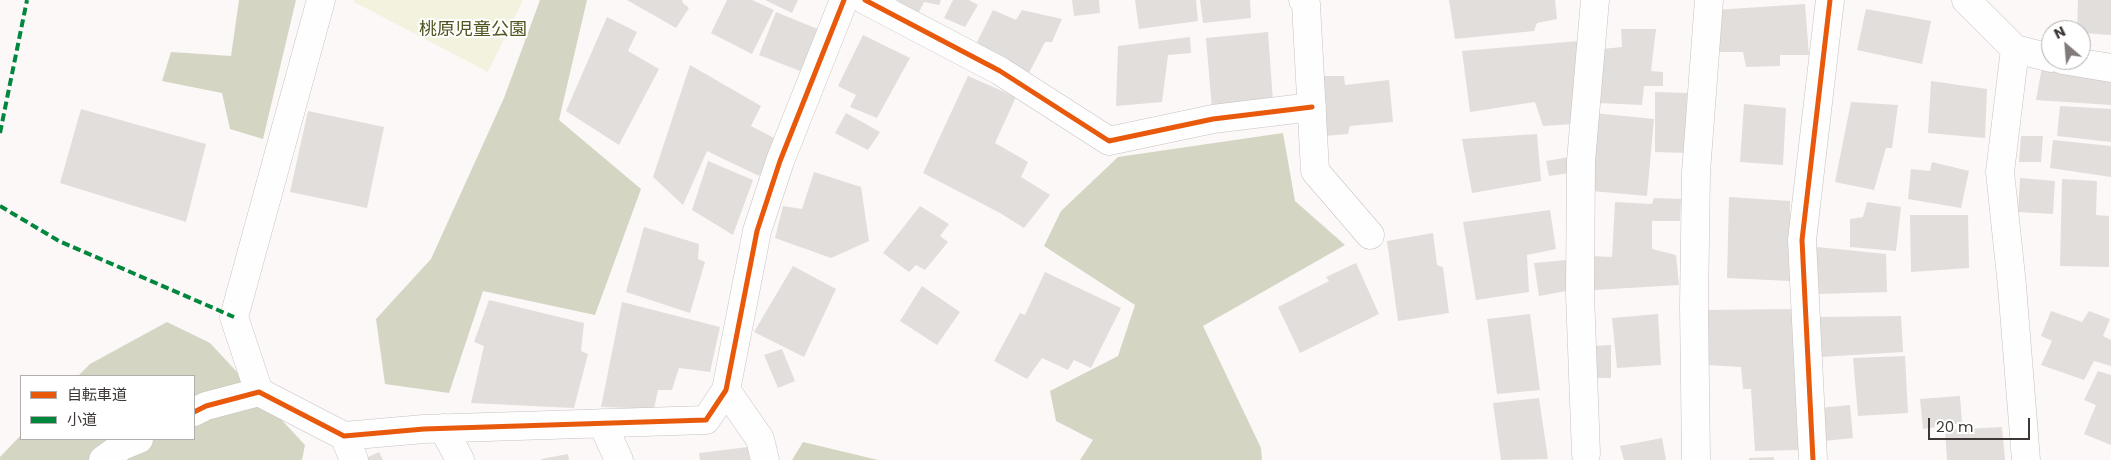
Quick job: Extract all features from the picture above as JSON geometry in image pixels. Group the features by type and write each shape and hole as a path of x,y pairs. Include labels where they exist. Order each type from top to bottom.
{"street":[{"path":"321,0 234,318 259,392 345,452 443,428 706,420 726,390 757,231 780,161 844,0"},
{"path":"865,0 1000,71 1109,141 1214,119 1312,107"},
{"path":"1303,0 1306,4 1315,171 1370,235"},
{"path":"1586,454 1580,294 1581,162 1595,0"},
{"path":"1696,460 1694,306 1696,172 1709,0"},
{"path":"1813,460 1802,240 1830,0"},
{"path":"1966,0 2015,49 2041,56"},
{"path":"2015,49 2000,172 2012,286 2026,460"},
{"path":"2091,65 2111,68"},
{"path":"726,390 760,439 765,460"},
{"path":"195,412 206,406 259,392"},
{"path":"602,423 619,460"},
{"path":"443,428 460,460"},
{"path":"103,460 122,446 137,440"}],"green space":[{"path":"239,0 296,0 263,139 230,129 222,93 162,81 171,52 231,56"},
{"name":"桃原児童公園","path":"354,0 523,0 488,72 354,2"},
{"path":"540,0 587,0 559,120 641,189 595,315 483,291 449,393 385,384 376,319 431,259 504,98"},
{"path":"1283,133 1295,201 1345,245 1203,326 1261,448 1262,460 1080,460 1093,440 1056,421 1050,391 1118,356 1135,305 1044,246 1061,211 1118,157"},
{"path":"167,322 210,343 305,445 302,460 0,460 0,457 20,436 20,440 195,440 195,375 79,375 90,364"},
{"path":"803,442 878,460 792,460"}],"building":[{"path":"627,0 683,0 682,2 689,8 676,28"},
{"path":"727,0 752,0 774,10 752,54 711,33"},
{"path":"765,0 798,0 792,13"},
{"path":"898,0 941,0 939,5 924,2 918,14 897,3"},
{"path":"953,0 969,0 978,5 965,27 944,18"},
{"path":"1072,0 1099,0 1100,13 1074,16"},
{"path":"1135,0 1196,0 1198,21 1139,29"},
{"path":"1200,0 1250,0 1251,18 1203,23"},
{"path":"1449,0 1555,0 1557,19 1537,23 1534,31 1455,39"},
{"path":"2078,0 2111,0 2111,35 2091,34 2091,20 2077,20"},
{"path":"1805,4 1809,55 1780,55 1780,66 1746,67 1743,52 1717,52 1715,10"},
{"path":"1866,9 1931,21 1922,64 1857,50"},
{"path":"993,10 1016,20 1022,10 1062,19 1052,42 1045,42 1029,73 976,44"},
{"path":"776,12 820,30 800,71 759,55"},
{"path":"607,17 637,32 628,51 659,69 619,145 566,111"},
{"path":"1621,29 1656,29 1651,71 1663,72 1663,86 1644,86 1642,105 1599,103 1602,49 1622,47"},
{"path":"1268,32 1273,101 1212,109 1206,38"},
{"path":"863,35 910,58 877,118 850,107 856,95 838,86"},
{"path":"1190,37 1191,53 1168,55 1162,102 1116,106 1118,46"},
{"path":"1579,41 1574,124 1543,126 1535,102 1470,112 1462,51"},
{"path":"690,65 761,106 751,126 778,140 759,176 707,151 683,205 653,177"},
{"path":"2041,70 2065,70 2111,76 2111,105 2036,100"},
{"path":"968,76 1016,97 995,143 1028,162 1021,177 1050,195 1024,228 1000,213 923,173"},
{"path":"1317,76 1344,76 1345,85 1389,80 1393,122 1350,126 1348,134 1323,136"},
{"path":"1931,81 1987,89 1985,138 1928,133"},
{"path":"1655,92 1687,93 1685,153 1655,152"},
{"path":"1851,102 1898,105 1892,148 1886,148 1874,190 1835,182"},
{"path":"1744,104 1786,108 1783,165 1740,162"},
{"path":"2060,106 2111,109 2111,142 2057,136"},
{"path":"81,109 206,144 186,222 60,183"},
{"path":"308,111 384,127 367,208 290,192"},
{"path":"846,113 880,132 868,150 835,133"},
{"path":"1594,113 1654,119 1647,196 1592,191"},
{"path":"1537,134 1541,181 1472,193 1462,139"},
{"path":"2021,136 2043,136 2041,162 2019,162"},
{"path":"2053,140 2111,146 2111,177 2050,168"},
{"path":"1569,157 1570,173 1549,176 1546,161"},
{"path":"708,161 753,180 733,235 692,210"},
{"path":"1932,162 1969,171 1961,208 1908,199 1911,169 1930,171"},
{"path":"814,172 861,187 869,241 831,258 775,238 783,206 802,209"},
{"path":"2020,178 2055,181 2053,214 2018,212"},
{"path":"2062,179 2097,181 2096,215 2109,216 2109,267 2060,266"},
{"path":"1729,197 1790,201 1790,281 1727,278"},
{"path":"1654,198 1681,199 1680,221 1652,221 1652,249 1676,255 1679,285 1594,290 1592,256 1612,257 1615,202 1652,204"},
{"path":"1867,202 1901,207 1896,251 1850,247 1850,219 1863,217"},
{"path":"920,206 949,224 940,236 948,242 925,270 916,265 909,272 883,253"},
{"path":"1550,210 1556,249 1527,255 1529,292 1476,300 1463,222"},
{"path":"1910,215 1968,215 1969,268 1911,272"},
{"path":"644,227 699,244 698,259 705,262 690,313 626,292"},
{"path":"1433,233 1437,265 1443,267 1449,313 1398,321 1387,241"},
{"path":"1817,247 1886,254 1887,292 1817,294"},
{"path":"1567,260 1566,291 1539,296 1534,263"},
{"path":"1356,263 1379,314 1300,353 1278,307 1329,281 1326,277"},
{"path":"793,266 836,289 804,357 754,332"},
{"path":"1045,272 1121,308 1091,368 1074,360 1068,370 1042,358 1027,379 994,361 1020,313 1025,315"},
{"path":"922,286 960,312 937,345 900,321"},
{"path":"489,300 584,323 581,351 588,354 574,408 471,403 484,346 474,342"},
{"path":"622,302 720,327 710,372 679,368 672,390 658,390 654,409 601,407"},
{"path":"1793,309 1801,450 1755,451 1751,389 1743,389 1741,367 1707,365 1704,310"},
{"path":"2051,311 2082,322 2089,311 2110,319 2103,336 2111,340 2111,366 2094,361 2084,380 2041,365 2052,341 2041,336"},
{"path":"1530,314 1540,390 1497,394 1487,319"},
{"path":"1658,314 1661,365 1617,368 1612,318"},
{"path":"1901,316 1903,352 1820,357 1818,317"},
{"path":"1611,345 1611,378 1592,378 1591,346"},
{"path":"782,349 795,381 778,388 764,355"},
{"path":"1905,356 1908,413 1858,416 1853,358"},
{"path":"2098,371 2111,375 2111,445 2084,434 2096,405 2084,400"},
{"path":"1960,396 1962,423 1923,429 1920,399"},
{"path":"1539,398 1548,459 1501,460 1493,403"},
{"path":"1850,405 1853,438 1824,441 1819,408"},
{"path":"2002,427 2005,460 1947,460 1945,430"},
{"path":"1662,438 1666,460 1624,460 1620,446"},
{"path":"748,447 750,460 700,460 699,453"},
{"path":"379,452 383,460 367,460 366,458"},
{"path":"568,454 569,460 541,459"},
{"path":"1774,457 1774,460 1749,460 1749,458"}],"marked path":[{"path":"0,133 27,0"},
{"path":"0,206 59,241 234,317"}],"cycle path":[{"path":"195,412 206,406 259,392 344,436 424,429 706,420 726,390 757,231 780,161 844,0"},
{"path":"865,0 1000,71 1109,141 1213,119 1312,107"},
{"path":"1813,460 1802,240 1830,0"}]}
